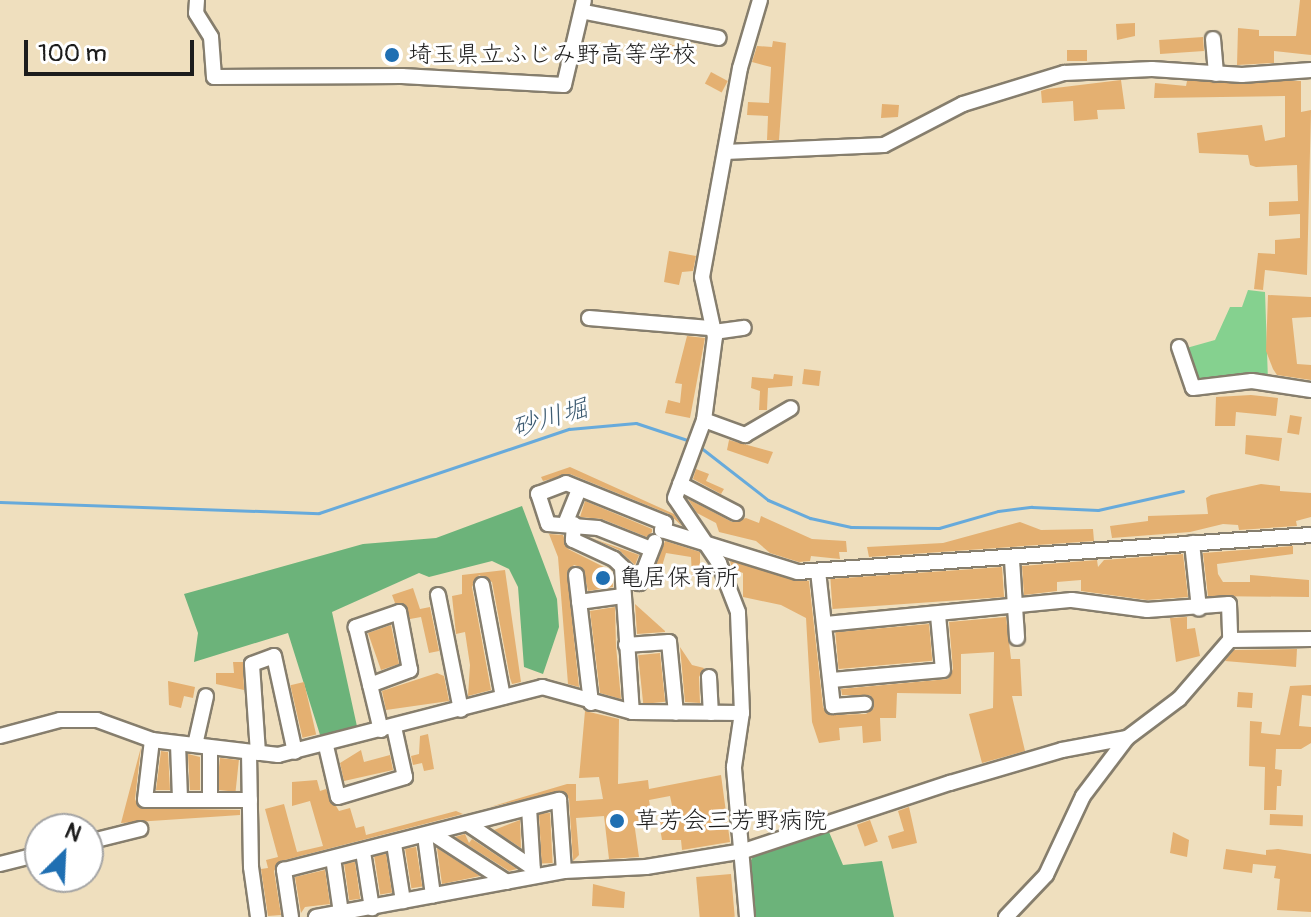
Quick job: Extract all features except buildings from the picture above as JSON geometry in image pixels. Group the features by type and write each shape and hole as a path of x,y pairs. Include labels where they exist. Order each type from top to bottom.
{"street":[{"path":"197,0 196,13 211,37 214,77 402,76 564,85 584,6 719,38"},
{"path":"747,917 744,851 734,767 742,713 738,612 705,541 675,498 702,426 712,330 702,277 740,68 760,0"},
{"path":"1213,39 1216,74"},
{"path":"725,152 884,145 963,104 1064,73 1152,69 1216,74 1311,70"},
{"path":"589,318 712,330 744,328"},
{"path":"1179,347 1193,388 1252,381 1311,390"},
{"path":"702,426 745,435 791,408"},
{"path":"579,489 570,524 573,540 598,549 639,583 651,549 665,523 566,483 538,494 548,524 570,524 598,528 651,549"},
{"path":"680,484 736,513"},
{"path":"598,528 609,501"},
{"path":"629,538 639,513"},
{"path":"662,530 705,541 761,564 818,571 1012,560 1311,535"},
{"path":"1192,543 1199,609"},
{"path":"1012,560 1017,638"},
{"path":"622,567 632,712"},
{"path":"818,571 833,706 865,704"},
{"path":"576,575 591,703"},
{"path":"482,585 503,697"},
{"path":"438,595 461,710"},
{"path":"579,602 623,596"},
{"path":"826,624 1015,609 1072,600 1147,610 1199,609 1229,604 1230,640 1179,699 1127,738 1083,796 1046,875 1006,917"},
{"path":"326,746 338,797 405,777 370,685 356,627 399,612 410,670 370,685"},
{"path":"832,680 943,670 938,615"},
{"path":"1230,640 1311,639"},
{"path":"626,645 669,642 676,713"},
{"path":"258,917 250,800 252,664 274,656 295,752"},
{"path":"709,677 711,713"},
{"path":"0,736 81,719 152,740 253,753 295,752 542,687 632,712 742,713"},
{"path":"206,696 202,746 210,799"},
{"path":"316,917 507,882 533,873 646,867 744,851 964,778 1127,738"},
{"path":"152,740 145,800 250,800"},
{"path":"178,744 180,799"},
{"path":"291,917 284,870 559,800 564,871"},
{"path":"529,808 533,873"},
{"path":"468,824 533,873"},
{"path":"104,838 140,829"},
{"path":"429,835 507,882"},
{"path":"429,835 433,895"},
{"path":"394,844 403,901"},
{"path":"363,852 372,908"},
{"path":"0,864 24,858"},
{"path":"333,858 341,913"}],"green space":[{"path":"1248,290 1265,292 1268,381 1199,386 1183,349 1215,340 1230,307 1242,307"},
{"path":"522,506 557,599 559,627 543,674 524,667 518,587 509,569 492,561 429,577 419,573 332,612 358,731 321,738 288,633 194,662 198,633 184,594 363,544 436,538"},
{"path":"829,832 843,865 882,861 894,917 755,917 751,860 756,853"}],"waterway":[{"name":"砂川堀","path":"0,502 319,513 569,429 636,423 690,441"},
{"name":"砂川堀","path":"700,447 768,500 810,518 851,527 939,528 998,511 1032,507 1098,510 1183,491"}],"place":[{"name":"埼玉県立ふじみ野高等学校","path":"392,55"},
{"name":"亀居保育所","path":"603,578"},
{"name":"草芳会三芳野病院","path":"617,821"}]}
